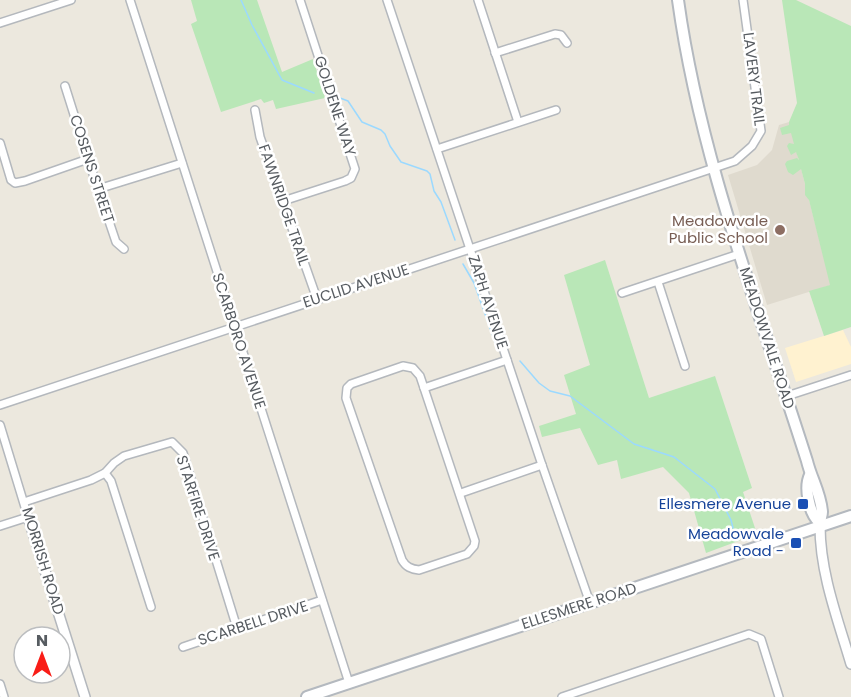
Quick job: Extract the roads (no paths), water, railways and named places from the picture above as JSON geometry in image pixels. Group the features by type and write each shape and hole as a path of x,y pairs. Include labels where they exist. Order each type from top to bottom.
{"main road":[{"name":"MEADOWVALE ROAD","path":"672,0 682,27"},
{"name":"MEADOWVALE ROAD","path":"678,0 713,169 787,396 810,475 814,480 822,514 820,524"},
{"name":"ELLESMERE ROAD","path":"307,697 328,694 348,683 820,524 851,516"}],"street":[{"path":"0,23 70,0"},
{"name":"SCARBORO AVENUE","path":"130,0 348,683"},
{"name":"GOLDENE WAY","path":"283,201 345,181 351,178 355,170 300,0"},
{"name":"ZAPH AVENUE","path":"387,0 590,603"},
{"path":"478,0 518,122"},
{"name":"LAVERY TRAIL","path":"713,169 735,160 752,146 761,131 743,0"},
{"path":"495,53 555,34 561,35 567,43"},
{"name":"COSENS STREET","path":"65,86 116,242 124,249"},
{"name":"FAWNRIDGE TRAIL","path":"255,110 260,137 317,299"},
{"path":"437,149 556,110"},
{"path":"0,143 11,180 15,183 88,159"},
{"path":"99,189 182,163"},
{"name":"EUCLID AVENUE","path":"0,405 713,169"},
{"path":"622,293 739,254"},
{"path":"658,282 685,366"},
{"path":"424,388 507,360"},
{"path":"403,366 409,366 417,371 461,493 475,541 471,550 418,570 405,566 354,423 346,398 347,388 351,384 403,366"},
{"path":"787,396 851,375"},
{"name":"MORRISH ROAD","path":"0,425 85,697"},
{"name":"STARFIRE DRIVE","path":"24,502 91,480 105,473 124,456 172,441 183,453 237,628"},
{"path":"461,493 542,465"},
{"path":"105,473 111,481 151,607"},
{"path":"0,526 28,517"},
{"name":"MEADOWVALE ROAD","path":"820,524 826,577 850,660"},
{"name":"SCARBELL DRIVE","path":"183,646 322,600"},
{"path":"562,697 749,634 761,639 779,697"},
{"path":"0,684 4,697"}],"waterway":[{"path":"241,0 282,80 314,93"},
{"path":"340,98 348,101 362,122 385,134 401,162 430,174 434,191 441,202 455,240"},
{"path":"463,264 474,283 496,345"},
{"path":"520,361 539,383 550,391 570,396 634,444 674,457 715,489 733,528"}],"place":[{"name":"Meadowvale Public School","path":"780,230"},
{"name":"Ellesmere Avenue","path":"803,504"},
{"name":"Meadowvale Road -","path":"796,543"}]}
